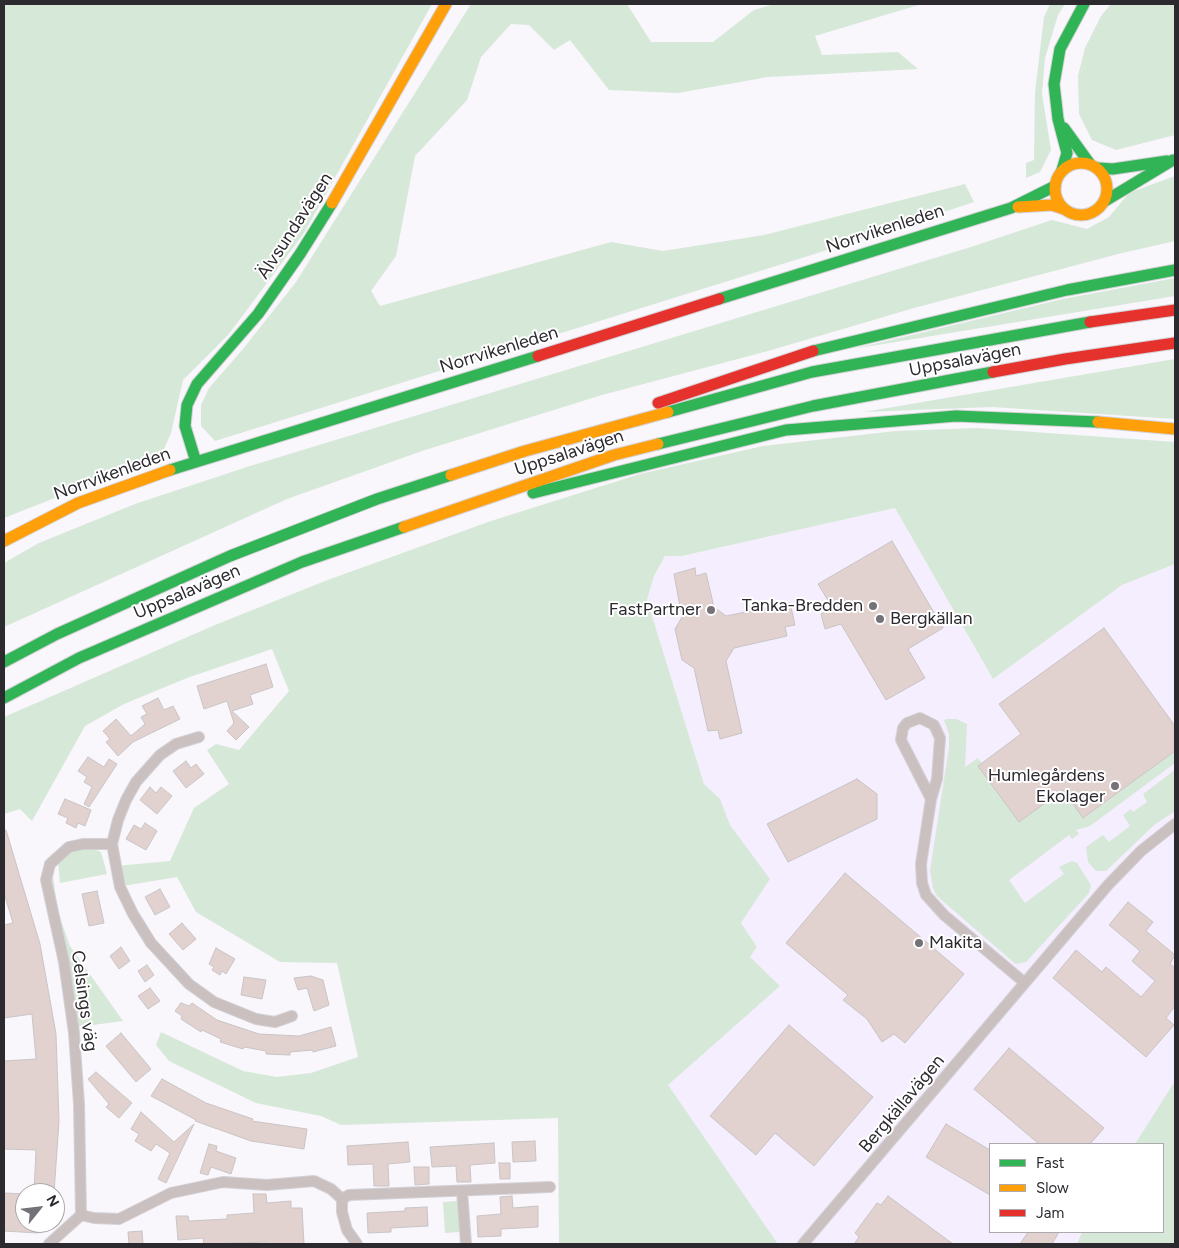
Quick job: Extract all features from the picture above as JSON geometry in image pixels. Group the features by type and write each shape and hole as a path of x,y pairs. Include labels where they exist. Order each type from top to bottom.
{"main road":[{"name":"Älvsundavägen","path":"196,462 185,426 187,405 197,384 258,314 300,254 348,176 446,4"},
{"path":"1084,4 1060,49 1054,84 1058,119 1067,153 1055,186 1058,202 1064,209 1082,215 1099,208 1105,201 1174,159"},
{"path":"1058,119 1107,184 1105,201"},
{"path":"1062,170 1070,165 1081,162 1113,169 1174,159"},
{"name":"Norrvikenleden","path":"4,541 78,503 196,462 1011,208 1055,186"},
{"name":"Norrvikenleden","path":"1011,208 1052,206 1064,209"},
{"path":"525,451 809,352 1067,290 1175,270"},
{"name":"Uppsalavägen","path":"4,662 57,634 230,556 377,500 525,451 812,372 1058,327 1175,310"},
{"name":"Uppsalavägen","path":"4,698 79,658 302,562 614,455 813,406 1065,359 1175,343"},
{"path":"416,522 786,430 956,416 1069,420 1175,429"}],"street":[{"path":"931,799 901,740 903,728 907,723 920,718 934,725 940,738 937,779 931,799 921,864 922,883 926,895 944,915 1024,983"},
{"path":"199,737 176,744 147,768 126,800 118,820 112,844 116,872 126,901 151,943 176,972 214,1002 256,1020 275,1022 292,1016"},
{"name":"Bergkällavägen","path":"803,1244 1124,868 1175,824"},
{"name":"Celsings väg","path":"81,1215 79,1104 74,1033 64,962 46,880 50,864 69,846 112,844"},
{"path":"49,1244 81,1215 94,1218 120,1218 171,1193 223,1182 267,1185 314,1181 331,1189 342,1199 342,1212 347,1230 357,1244"},
{"path":"342,1199 349,1195 550,1187"},
{"path":"462,1191 466,1244"}],"shaded area":[{"path":"895,508 993,679 1122,585 1175,564 1175,1081 1136,1143 989,1143 989,1233 1082,1233 1077,1244 778,1244 667,1085 780,986 749,957 757,947 741,923 770,879 729,825 720,799 704,784 647,600 654,577 665,556 682,556"}],"green space":[{"path":"4,4 432,4 304,233 229,334 183,380 171,433 161,456 4,518"},
{"path":"471,4 627,4 651,42 713,42 754,10 774,4 922,4 815,36 822,55 898,52 918,69 768,77 678,93 609,90 570,40 554,50 529,25 511,24 481,57 467,100 415,156 396,256 371,291 380,306 611,242 663,251 764,235 965,184 974,202 837,247 215,441 201,426 201,405 209,388 243,349 296,282"},
{"path":"1050,4 1065,4 1058,15 1045,58 1042,94 1051,150 1040,172 1026,178 1026,163 1034,160 1035,92 1044,17"},
{"path":"1111,4 1175,4 1175,135 1116,150 1092,140 1079,114 1078,76 1085,48 1101,16"},
{"path":"1175,176 1175,241 1122,253 914,308 768,351 602,395 422,451 287,499 4,627 4,563 39,543 135,504 250,466 971,247 1052,220 1087,229 1109,217 1129,193"},
{"path":"1175,278 1175,296 853,349 1063,299"},
{"path":"1175,359 1175,419 992,407 864,412"},
{"path":"977,428 1175,442 1175,564 1122,585 993,679 895,508 682,556 665,556 654,576 647,600 704,784 720,799 730,825 770,879 741,923 757,947 750,957 780,986 668,1085 778,1244 559,1244 558,1118 341,1125 321,1116 256,1103 169,1061 156,1045 161,1032 243,1071 277,1077 311,1073 358,1057 337,963 280,962 196,912 177,877 123,886 117,866 170,861 194,808 229,784 207,750 216,744 239,750 289,691 272,649 187,678 124,704 85,726 32,821 20,809 4,814 4,717 215,625 325,581 491,521 640,474 763,446 896,431"},
{"path":"956,719 967,724 965,767 978,758 982,763 978,766 1019,822 1063,790 1084,818 1175,751 1175,763 1090,826 1076,830 1079,834 1072,839 1069,835 1009,880 1025,903 1064,874 1059,867 1072,861 1077,863 1091,885 1089,893 1026,962 1016,964 1012,961 937,896 933,888 930,871 949,747 949,734 944,720"},
{"path":"1175,770 1175,811 1153,826 1106,871 1096,871 1088,862 1086,847 1103,835 1109,842 1130,826 1123,815 1131,809 1133,812 1147,802 1143,794"},
{"path":"94,849 101,852 107,874 60,883 58,861 70,851"},
{"path":"52,869 58,912 70,946 123,1021 78,1027 49,889"},
{"path":"1175,1081 1175,1244 1077,1244 1082,1233 1164,1233 1164,1143 1136,1143"},
{"path":"457,1201 460,1232 445,1233 443,1202"}],"building":[{"name":"Bergkällan","path":"892,541 943,628 908,649 925,678 886,700 841,624 825,629 821,614 832,607 818,584"},
{"path":"695,568 696,576 706,573 714,607 726,616 790,603 795,625 785,627 787,636 734,648 726,661 742,733 720,739 718,730 708,731 694,668 682,660 675,629 682,617 674,574"},
{"path":"1104,628 1175,726 1175,751 1083,818 1063,790 1019,822 978,766 1021,734 999,704"},
{"path":"266,664 273,687 250,695 253,704 232,711 249,727 236,740 227,731 234,723 227,701 204,709 197,686"},
{"path":"158,698 164,710 173,706 180,719 133,742 118,756 106,742 110,739 103,731 116,719 131,736 145,724 141,717 147,714 142,706"},
{"path":"88,757 104,767 109,759 117,764 89,807 84,804 92,787 84,782 87,777 78,771"},
{"path":"186,761 191,768 196,764 204,774 186,788 173,771"},
{"path":"857,779 877,794 877,819 788,862 767,824"},
{"path":"150,787 156,793 161,787 172,796 157,814 140,800"},
{"path":"65,799 91,810 85,826 78,823 76,828 66,823 68,818 58,814"},
{"path":"145,823 157,831 146,850 126,839 134,825 141,829"},
{"path":"4,830 6,830 40,944 56,1034 59,1121 55,1183 34,1183 36,1150 4,1149 4,1061 36,1059 32,1014 4,1018 4,925 13,923 4,893"},
{"path":"845,873 964,974 905,1043 894,1034 882,1042 867,1019 843,1000 848,995 786,943"},
{"path":"160,889 170,907 155,915 145,897"},
{"path":"97,891 104,923 89,926 82,894"},
{"path":"1128,902 1153,922 1146,931 1175,955 1170,964 1175,968 1175,1006 1166,1018 1174,1025 1146,1057 1053,978 1076,950 1102,972 1106,967 1141,997 1155,981 1132,961 1140,951 1109,925"},
{"path":"182,923 196,939 183,950 169,934"},
{"path":"121,947 130,961 119,969 110,956"},
{"path":"216,948 235,959 226,974 222,971 220,975 212,970 214,967 209,964"},
{"path":"147,965 154,975 145,982 138,971"},
{"path":"311,976 323,980 329,1005 314,1011 307,988 298,990 294,978"},
{"path":"244,977 266,980 262,999 241,995"},
{"path":"150,988 160,1001 148,1009 138,996"},
{"path":"181,1003 189,1006 192,1003 217,1020 259,1034 299,1036 331,1027 336,1046 313,1052 313,1050 290,1052 290,1055 266,1054 266,1051 244,1047 243,1049 220,1042 221,1039 202,1030 201,1032 181,1019 182,1016 175,1011"},
{"path":"789,1025 873,1097 814,1166 775,1133 756,1155 710,1116"},
{"path":"121,1033 151,1069 136,1082 106,1046"},
{"path":"1009,1048 1104,1128 1091,1143 1038,1143 974,1089"},
{"path":"96,1072 132,1103 119,1118 106,1107 109,1104 88,1079"},
{"path":"162,1079 206,1103 253,1119 252,1121 307,1129 304,1149 251,1141 195,1121 151,1096"},
{"path":"141,1112 174,1142 194,1124 166,1183 158,1179 170,1153 156,1144 151,1151 135,1141 139,1134 131,1129"},
{"path":"946,1124 989,1149 989,1194 926,1157"},
{"path":"535,1141 536,1161 513,1162 512,1142"},
{"path":"408,1142 410,1162 388,1164 389,1186 374,1186 373,1164 348,1165 347,1146"},
{"path":"494,1143 495,1163 470,1165 471,1182 457,1182 456,1166 432,1167 430,1147"},
{"path":"209,1144 217,1146 216,1151 236,1158 231,1174 211,1167 208,1175 200,1173"},
{"path":"499,1163 510,1163 510,1179 500,1179"},
{"path":"414,1167 429,1167 429,1184 415,1185"},
{"path":"4,1193 15,1194 15,1232 4,1231"},
{"path":"253,1194 266,1194 267,1203 291,1201 291,1208 302,1208 304,1244 266,1244 266,1242 204,1244 203,1238 178,1240 176,1216 188,1216 189,1221 227,1219 227,1215 254,1213"},
{"path":"512,1196 513,1208 538,1206 538,1227 501,1229 501,1236 478,1237 477,1216 501,1214 500,1197"},
{"path":"888,1196 953,1244 854,1244 859,1237 855,1233 877,1203 881,1205"},
{"path":"427,1207 428,1226 391,1228 391,1232 368,1233 367,1213 405,1211 405,1208"},
{"path":"142,1231 143,1244 129,1244 128,1232"},
{"path":"1027,1233 1058,1233 1052,1244 1020,1244"}],"traffic: fast":[{"path":"1062,170 1067,153 1058,119 1054,84 1060,49 1084,4"},
{"path":"1064,128 1090,164"},
{"path":"1105,201 1173,160"},
{"path":"1098,168 1113,169 1167,161"},
{"path":"719,299 1011,208 1055,186"},
{"path":"196,462 185,426 187,405 197,384 258,314 300,254 332,203"},
{"path":"813,351 1067,290 1175,270"},
{"path":"668,412 812,372 1090,322"},
{"path":"170,470 538,356"},
{"path":"658,444 813,406 993,372"},
{"path":"533,493 786,430 956,416 1098,422"},
{"path":"4,662 57,634 230,556 377,499 451,475"},
{"path":"4,698 79,658 302,562 404,527"}],"traffic: slow":[{"path":"332,203 446,4"},
{"path":"1076,163 1086,163 1100,170 1107,184 1107,189 1107,194 1100,208 1086,215 1076,215 1066,211 1059,204 1055,194 1055,184 1059,174 1066,167 1076,163"},
{"path":"1018,207 1052,205 1064,209"},
{"path":"451,475 525,451 668,412"},
{"path":"1098,422 1175,429"},
{"path":"404,527 614,455 658,444"},
{"path":"4,541 78,503 170,470"}],"traffic: jam":[{"path":"538,356 719,299"},
{"path":"1090,322 1175,310"},
{"path":"993,372 1065,359 1175,343"},
{"path":"658,403 813,351"}],"place":[{"name":"Tanka-Bredden","path":"873,606"},
{"name":"FastPartner","path":"711,610"},
{"name":"Bergkällan","path":"880,619"},
{"name":"Humlegårdens Ekolager","path":"1115,786"},
{"name":"Makita","path":"919,943"}]}
